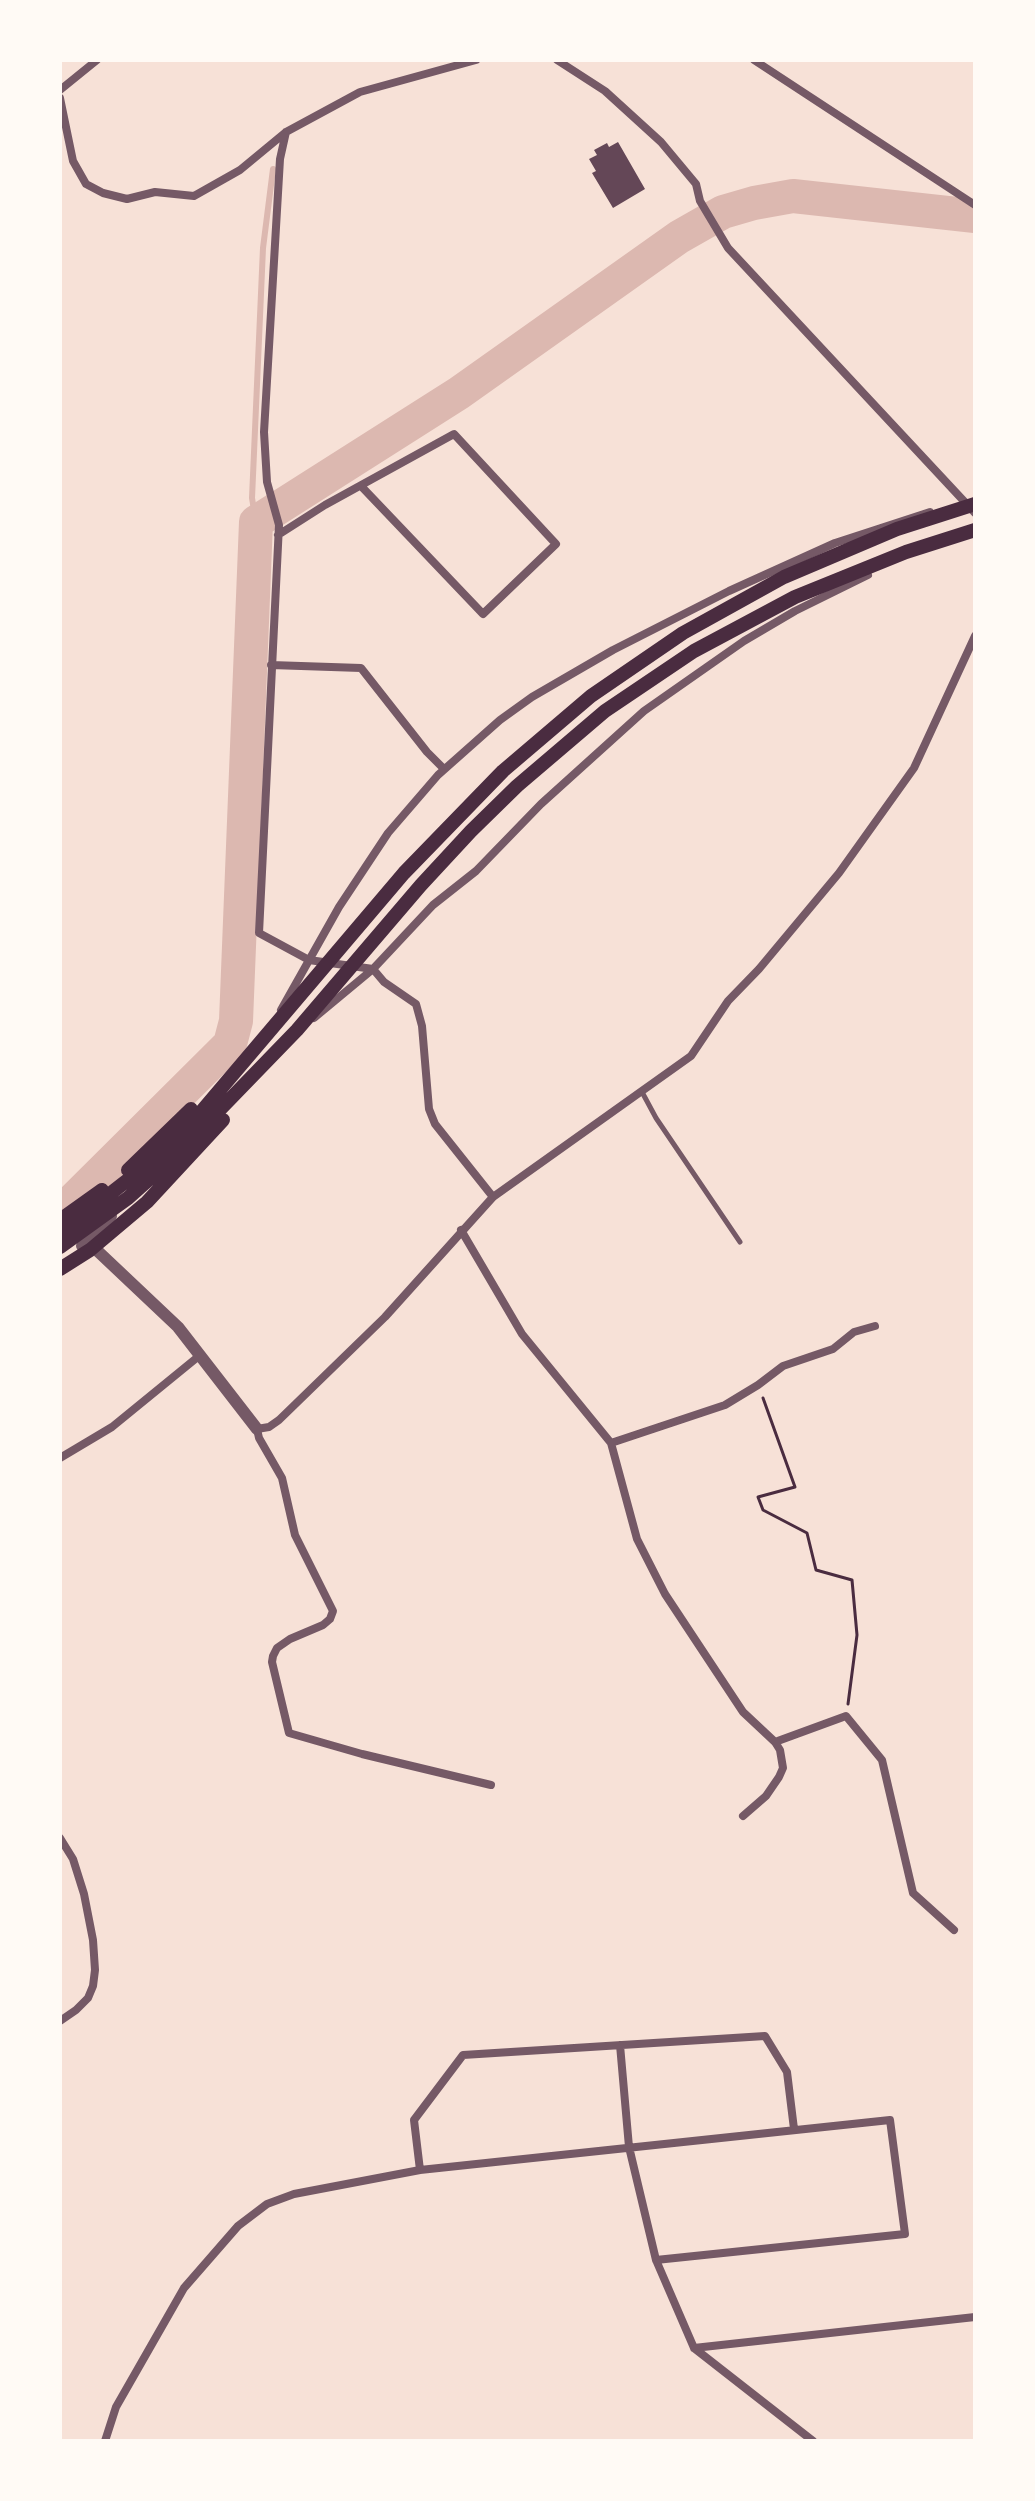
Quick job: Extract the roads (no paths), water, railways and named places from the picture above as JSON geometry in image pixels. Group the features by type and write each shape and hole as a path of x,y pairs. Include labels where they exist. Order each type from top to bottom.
{"main road":[{"path":"60,1233 166,1150 404,873 503,771 591,696 659,649 733,604 826,558 897,529 973,508"},
{"path":"60,1269 109,1235 173,1176 421,885 490,813 605,711 683,658 745,623 851,572 975,530"},
{"path":"60,1220 125,1172 158,1143 280,1017"},
{"path":"60,1245 128,1198 174,1157 297,1030"}],"street":[{"path":"60,90 97,60"},
{"path":"60,98 73,161 80,178 96,190 127,199 155,192 194,196 240,170 286,132 334,105 378,85 476,60"},
{"path":"557,60 605,91 661,142 696,184 700,201 717,234 973,508"},
{"path":"754,60 973,204"},
{"path":"286,132 280,159 264,432 267,482 278,530 259,933 309,960 373,969 384,982 416,1004 422,1026 429,1109 435,1124 493,1197"},
{"path":"278,530 454,434 556,544 483,614 361,486"},
{"path":"204,1118 245,1066 339,907 388,833 468,746 532,697 670,620 835,543 921,514 973,508"},
{"path":"60,1269 252,1070 373,969 433,905 476,871 592,756 644,711 694,673 769,626 841,587 975,530"},
{"path":"257,1429 269,1427 279,1420 385,1317 493,1197 691,1056 728,1001 759,969 865,838 914,768 975,636"},
{"path":"271,665 361,668 444,769"},
{"path":"461,1230 522,1334 611,1443 637,1539 665,1594 743,1712 780,1750 783,1768 766,1796 743,1816"},
{"path":"60,1245 87,1241"},
{"path":"87,1241 165,1313 257,1429 282,1478 295,1535 333,1611 323,1625 290,1639 277,1648 273,1656 289,1733 491,1785"},
{"path":"611,1443 706,1413 738,1399 783,1366 833,1349 854,1332 875,1326"},
{"path":"60,1458 112,1427 199,1356"},
{"path":"775,1742 846,1716 882,1760 913,1893 954,1930"},
{"path":"60,1838 73,1859 84,1894 95,1970 88,1998 60,2021"},
{"path":"420,2170 414,2120 463,2055 765,2036 787,2072 794,2129"},
{"path":"620,2045 629,2147 656,2260 694,2348 813,2441"},
{"path":"105,2441 116,2407 184,2288 238,2226 267,2204 294,2194 420,2170 890,2120 905,2234 656,2260"},
{"path":"694,2348 975,2317"}],"lane":[{"path":"642,1092 656,1118 740,1242"}],"waterway":[{"path":"256,522 252,498 263,248 273,169"},
{"path":"60,1213 230,1044 236,1021 256,522 459,393 679,237 723,212 793,196 975,216"}]}
